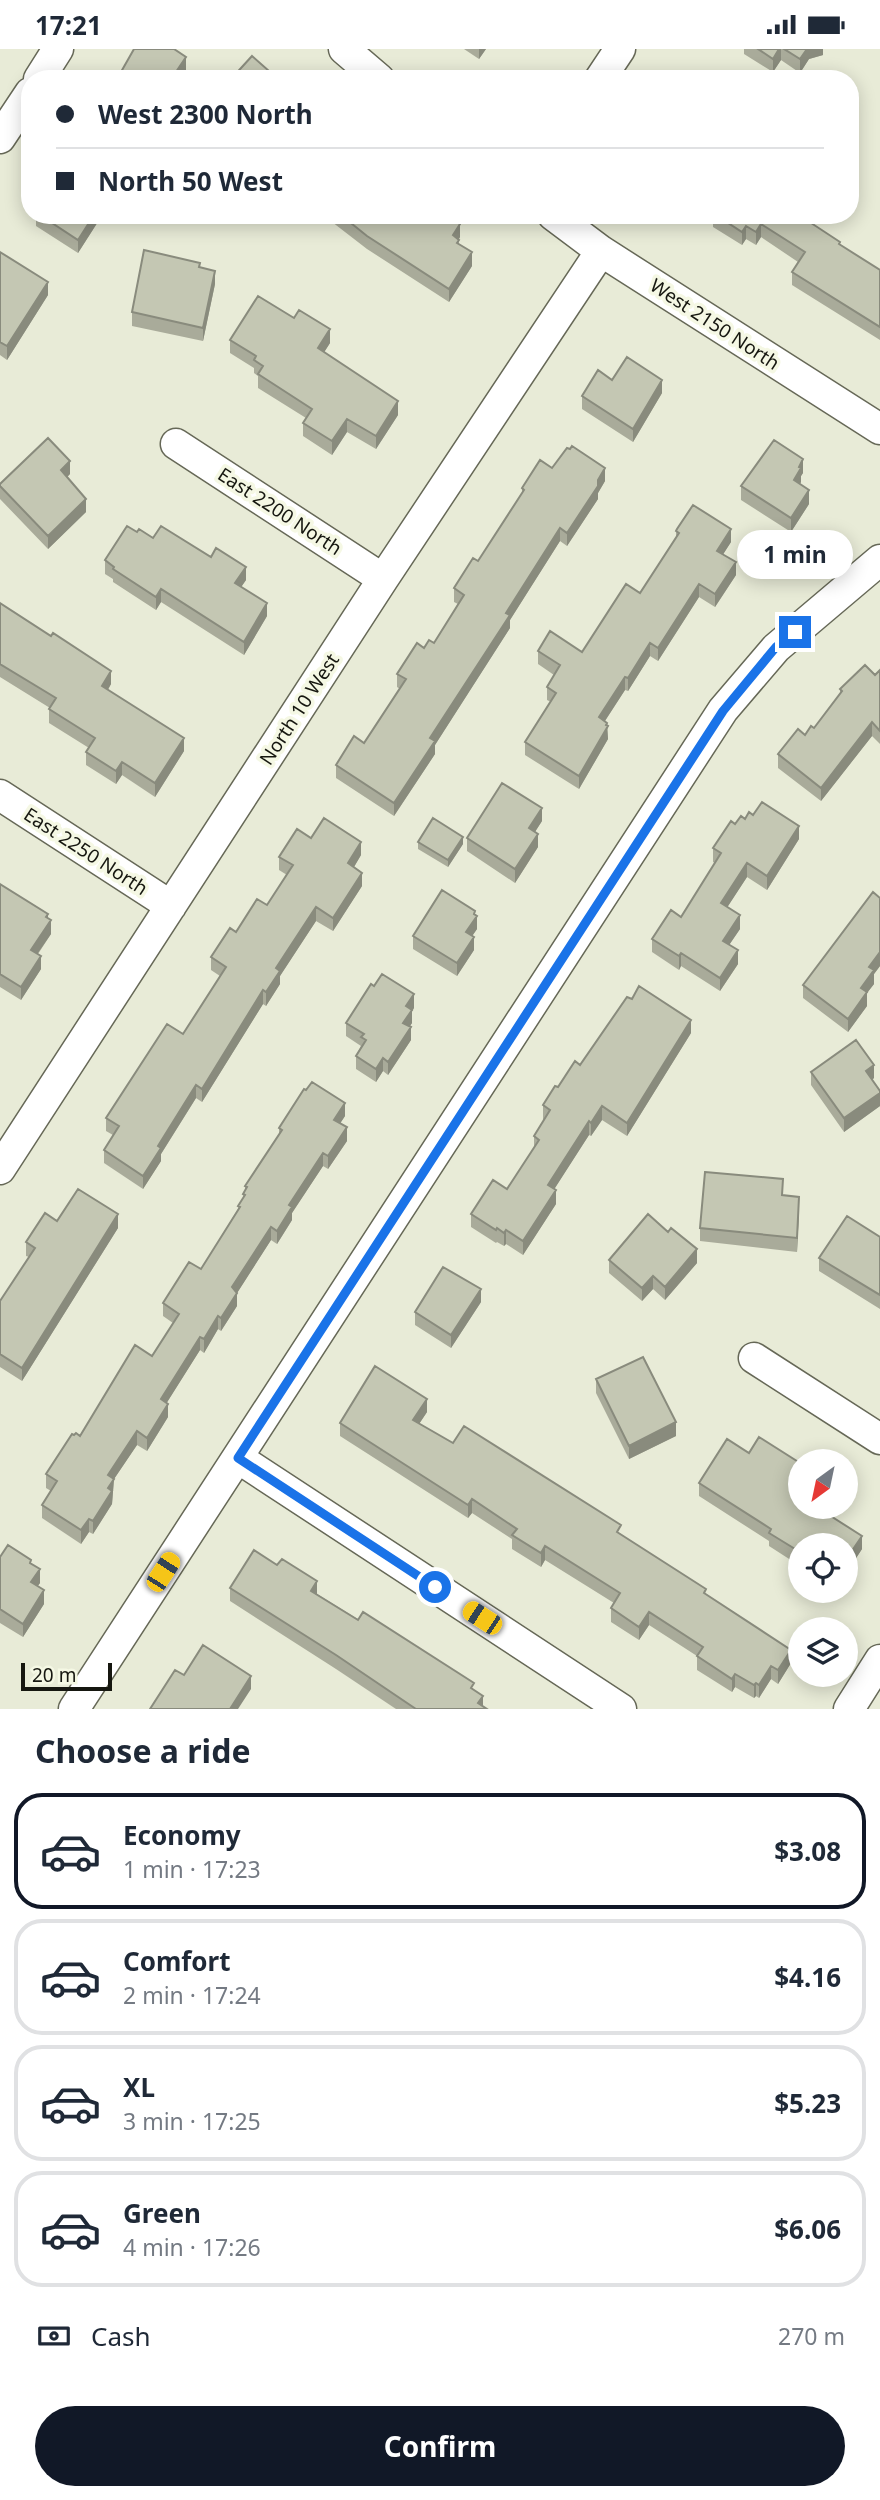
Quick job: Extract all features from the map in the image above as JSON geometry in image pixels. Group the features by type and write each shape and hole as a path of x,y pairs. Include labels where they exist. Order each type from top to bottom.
{"street":[{"path":"45,70 58,49"},
{"path":"344,49 368,70"},
{"path":"606,70 620,49"},
{"path":"0,138 21,106"},
{"name":"West 2150 North","path":"565,224 601,251 880,429"},
{"name":"North 10 West","path":"0,1169 383,579 601,251"},
{"name":"East 2200 North","path":"176,444 383,579"},
{"path":"74,1709 723,711 776,647 880,560"},
{"name":"East 2250 North","path":"0,795 171,906"},
{"path":"754,1358 880,1439"},
{"path":"238,1458 621,1709"},
{"path":"849,1709 880,1660"}],"building":[{"path":"134,49 174,49 186,57 177,70 122,70"},
{"path":"758,49 779,49 773,59"},
{"path":"784,49 807,49 800,59"},
{"path":"252,56 268,70 239,70"},
{"path":"54,224 88,224 78,240"},
{"path":"352,224 460,224 453,235 459,240 457,243 472,252 449,289"},
{"path":"730,224 761,224 756,232 746,226 742,232"},
{"path":"761,224 813,224 880,270 880,327 792,272 805,252"},
{"path":"144,250 200,263 199,267 215,271 203,328 132,312"},
{"path":"0,252 48,282 7,346 0,342"},
{"path":"258,296 294,318 299,310 330,329 318,348 398,401 376,436 347,419 332,441 303,423 312,409 258,374 263,366 254,360 256,356 230,340"},
{"path":"627,357 662,380 633,429 582,396 598,370 612,380"},
{"path":"48,438 70,461 61,470 86,499 48,536 0,484"},
{"path":"774,440 803,459 794,480 809,490 791,518 741,486"},
{"path":"572,446 605,468 598,480 598,486 567,533 560,528 506,613 510,615 430,738 435,741 394,803 336,765 354,736 364,743 406,679 397,674 417,643 424,648 429,640 434,643 464,595 454,588 473,558 478,561 540,460 552,468 567,448"},
{"path":"693,505 731,529 717,551 736,562 715,594 699,584 658,648 650,643 628,678 625,677 599,717 608,726 579,776 525,742 556,693 547,687 560,665 538,651 550,631 582,652 626,584 640,593 679,533 677,529"},
{"path":"127,526 137,532 139,529 153,538 161,526 211,557 216,548 246,567 235,583 267,603 244,642 161,589 156,597 113,569 105,560"},
{"path":"0,603 51,636 53,633 111,671 102,686 184,738 155,783 122,762 116,771 86,752 95,738 49,709 56,698 0,664"},
{"path":"865,665 875,675 880,670 880,731 872,722 821,788 778,754 798,729 805,735 811,726 814,728 842,691 840,689"},
{"path":"502,783 542,808 529,828 538,834 515,869 467,838"},
{"path":"762,802 799,826 767,876 747,863 721,903 740,915 723,941 738,950 720,978 681,953 679,956 652,939 671,910 681,917 721,853 713,848 731,821 735,824 741,816 745,819 749,812 753,815"},
{"path":"324,818 361,842 348,863 362,873 333,918 316,907 276,968 280,971 266,992 263,990 202,1089 196,1085 158,1146 161,1148 143,1176 104,1150 119,1126 106,1118 167,1024 183,1034 226,967 211,957 230,928 236,932 257,899 267,905 293,865 279,857 297,829 311,838"},
{"path":"433,818 463,837 448,860 418,842"},
{"path":"0,884 48,914 46,917 51,920 31,950 41,956 21,987 0,974"},
{"path":"442,890 475,911 477,916 466,932 474,937 457,963 413,936"},
{"path":"873,892 880,898 880,952 869,967 874,970 861,988 867,992 848,1019 803,985"},
{"path":"382,974 414,994 406,1006 412,1010 403,1023 411,1027 388,1062 383,1058 376,1069 356,1056 366,1040 361,1037 364,1034 346,1023 371,984 374,986"},
{"path":"639,986 691,1020 627,1123 602,1106 591,1123 589,1121 548,1185 556,1190 523,1241 506,1230 504,1233 497,1228 496,1230 471,1214 493,1180 507,1189 539,1140 534,1136 550,1110 543,1105 555,1086 558,1087 575,1061 580,1065 627,997 632,999"},
{"path":"856,1040 874,1065 866,1071 880,1093 844,1118 811,1072"},
{"path":"312,1082 345,1103 334,1120 347,1127 328,1156 323,1153 289,1205 292,1207 277,1231 271,1227 232,1287 237,1293 204,1339 200,1337 161,1399 168,1404 147,1438 137,1431 108,1475 114,1479 108,1488 112,1491 93,1521 89,1519 81,1530 42,1505 57,1481 46,1474 72,1434 80,1436 135,1345 152,1356 179,1314 163,1303 189,1262 201,1269 240,1207 238,1206 247,1187 245,1186 282,1130 279,1128 304,1089"},
{"path":"705,1172 783,1179 782,1195 799,1197 797,1238 700,1228"},
{"path":"78,1189 118,1214 22,1368 0,1354 0,1301 35,1248 26,1242 45,1213 57,1221"},
{"path":"648,1214 668,1232 671,1228 697,1249 665,1287 653,1276 642,1288 609,1260"},
{"path":"847,1216 880,1237 880,1295 819,1258"},
{"path":"443,1267 481,1289 451,1335 415,1312"},
{"path":"643,1357 676,1422 629,1446 596,1379"},
{"path":"375,1366 427,1399 413,1420 453,1443 464,1426 621,1525 617,1532 706,1589 704,1593 788,1648 788,1655 778,1670 771,1666 759,1685 735,1674 732,1679 697,1656 703,1647 649,1612 639,1627 611,1608 620,1593 545,1546 541,1553 512,1535 517,1529 472,1499 468,1505 340,1423"},
{"path":"759,1437 788,1455 788,1519 835,1519 857,1533 788,1533 788,1545 769,1533 771,1529 699,1483 727,1439 749,1453"},
{"path":"8,1545 40,1569 31,1582 44,1590 23,1624 0,1609 0,1557"},
{"path":"254,1550 277,1565 282,1559 317,1581 311,1591 358,1620 363,1612 474,1683 471,1688 483,1696 478,1703 487,1709 416,1709 230,1588"},
{"path":"203,1645 251,1676 230,1709 150,1709 175,1670 184,1675"}],"route":[{"path":"435,1587 238,1458 723,711 776,647 795,632"}]}
